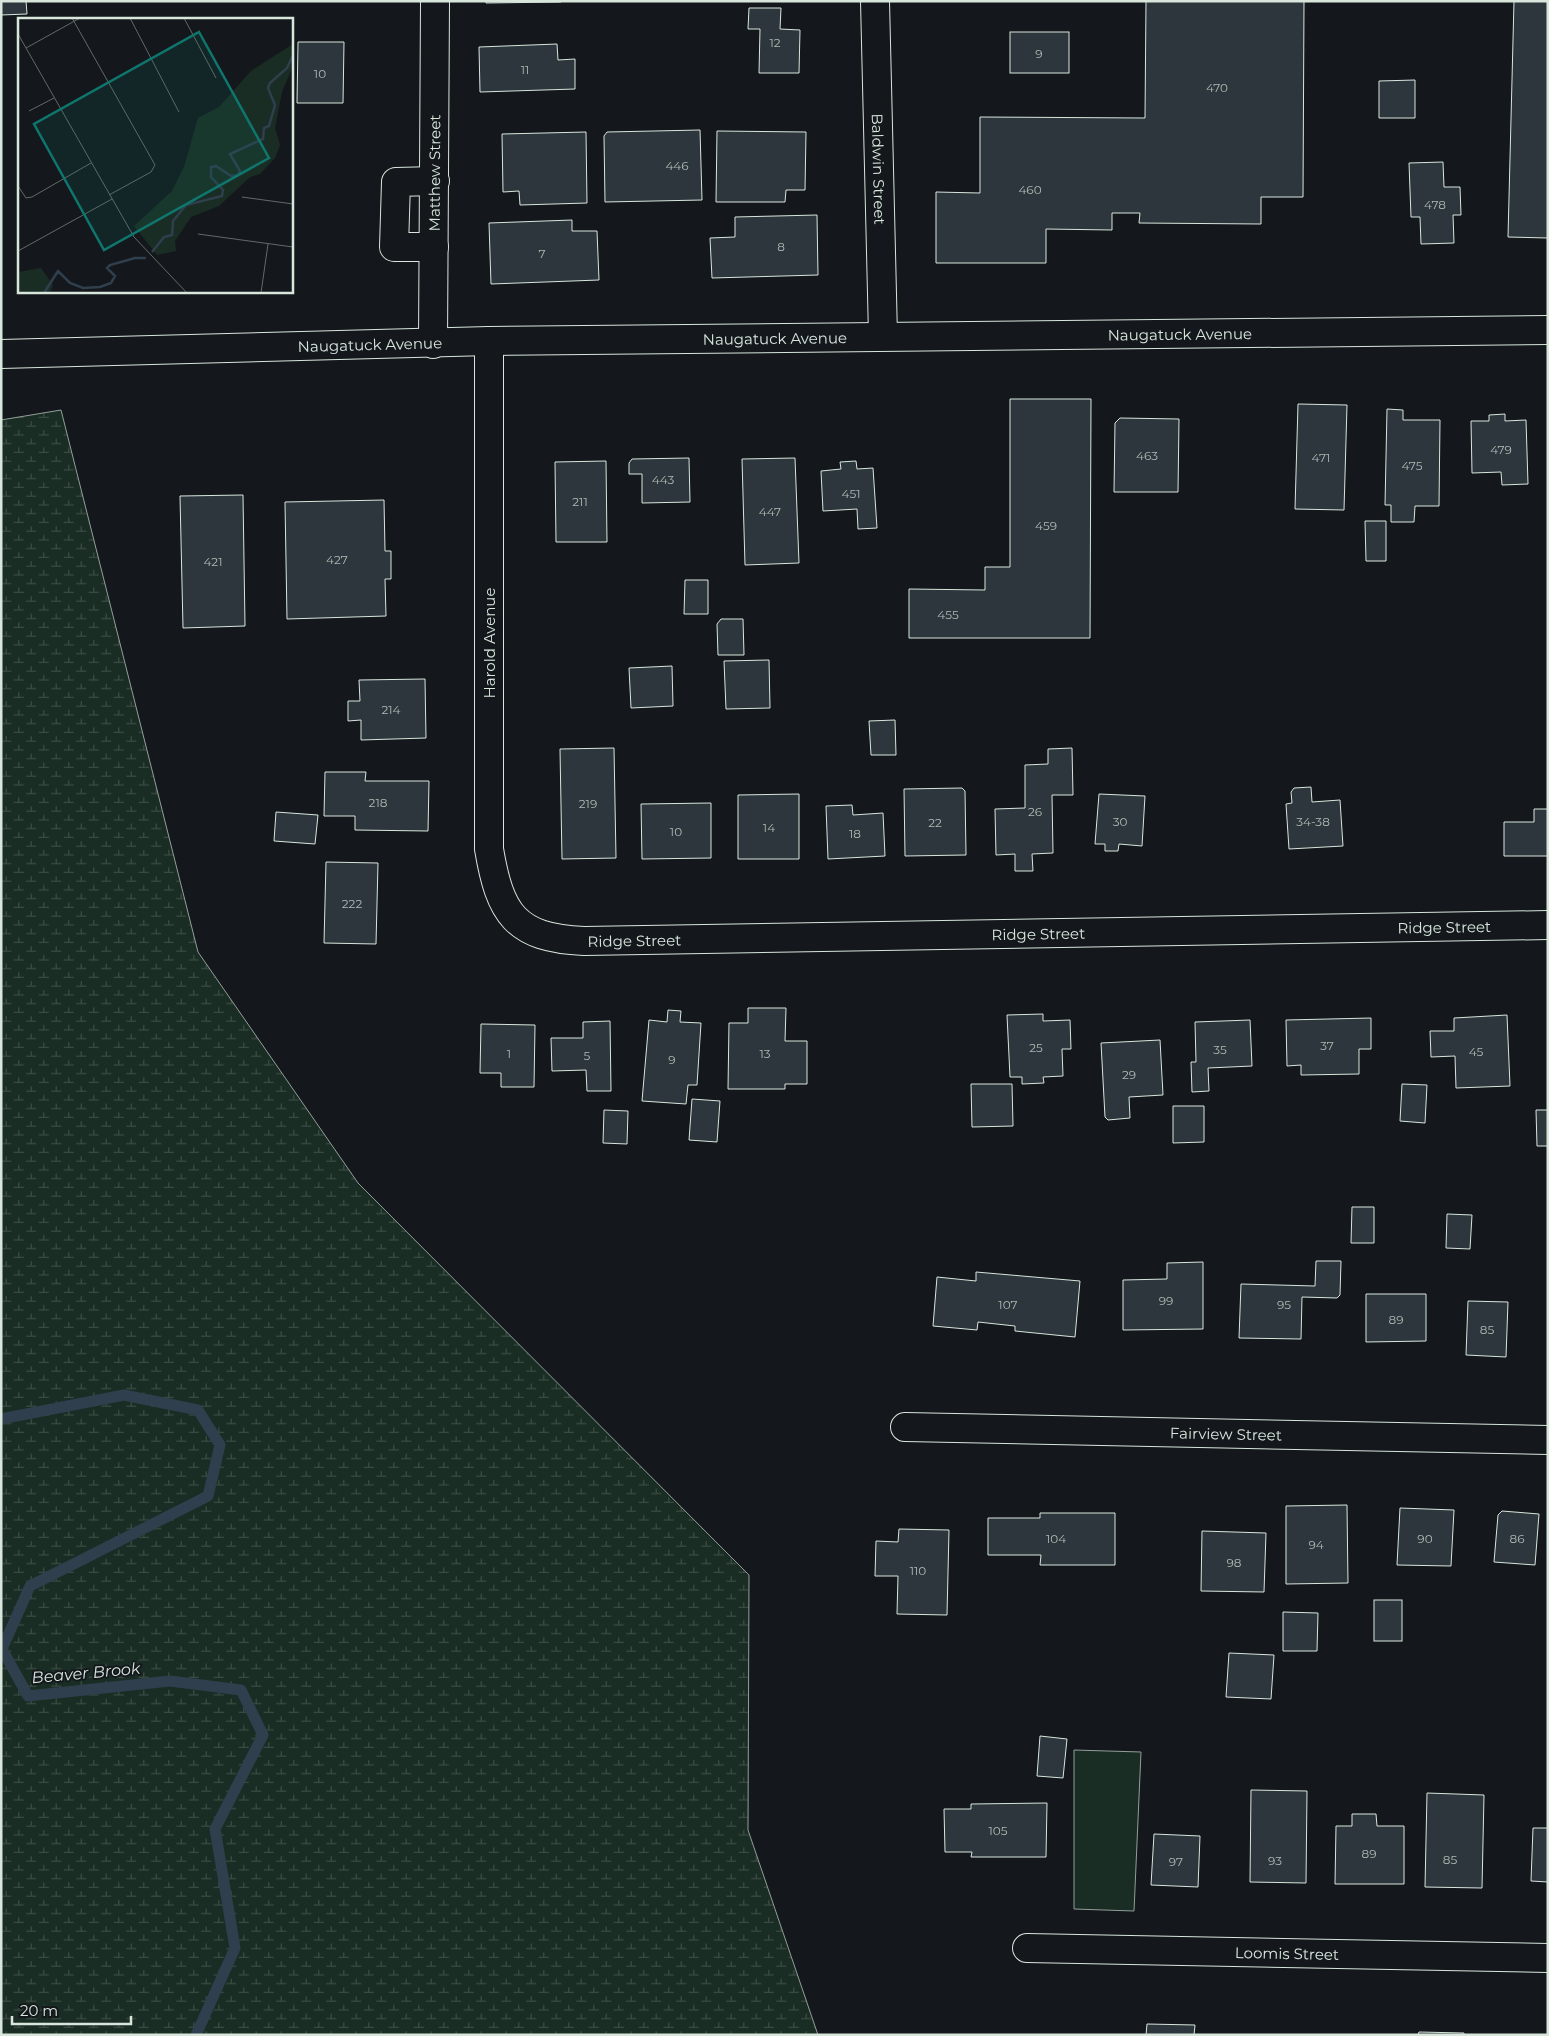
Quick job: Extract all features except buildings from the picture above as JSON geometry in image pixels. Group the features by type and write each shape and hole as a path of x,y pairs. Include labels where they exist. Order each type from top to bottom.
{"street":[{"name":"Matthew Street","path":"433,344 435,1"},
{"name":"Baldwin Street","path":"876,1 883,336"},
{"path":"434,248 394,248 396,182 435,181"},
{"name":"Naugatuck Avenue","path":"1,354 433,344 489,341 1548,330"},
{"name":"Harold Avenue","path":"489,341 489,849 494,879 500,897 508,912 531,931"},
{"name":"Ridge Street","path":"531,931 561,940 584,941 1548,924"},
{"name":"Fairview Street","path":"904,1427 1548,1440"},
{"name":"Loomis Street","path":"1027,1948 1548,1958"}],"green space":[{"path":"61,410 198,952 358,1183 749,1575 748,1830 818,2035 1,2035 1,420"},
{"path":"1074,1750 1141,1752 1134,1911 1074,1909"}],"waterway":[{"name":"Beaver Brook","path":"1,1419 124,1395 198,1410 220,1445 208,1496 30,1586 2,1649 28,1696 170,1681 241,1690 263,1735 215,1829 235,1948 196,2035"}]}
